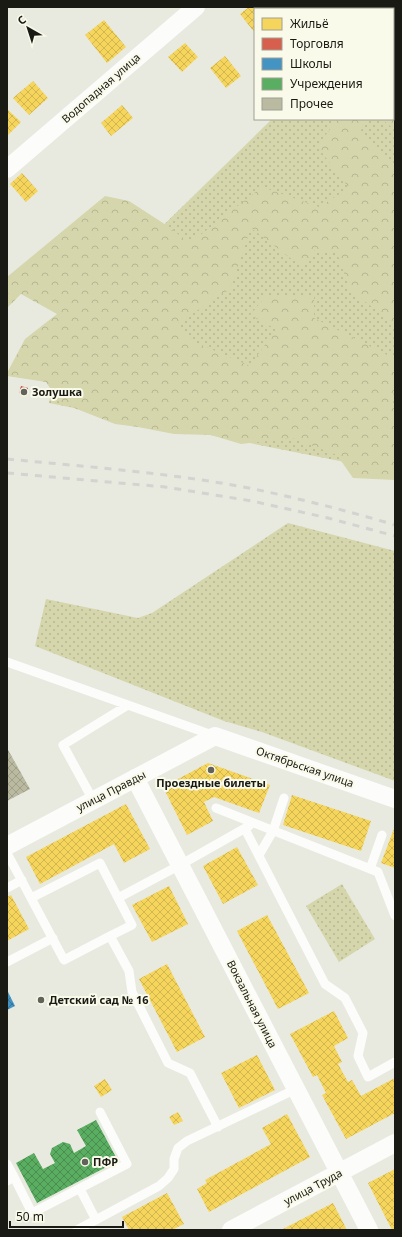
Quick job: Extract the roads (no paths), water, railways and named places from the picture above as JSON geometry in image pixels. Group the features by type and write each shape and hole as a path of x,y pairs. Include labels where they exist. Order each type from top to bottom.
{"street":[{"name":"Водопадная улица","path":"7,168 196,7"},
{"name":"улица Правды","path":"7,846 214,736"},
{"name":"Октябрьская улица","path":"214,736 395,798"},
{"name":"Вокзальная улица","path":"135,778 369,1230"},
{"name":"улица Труда","path":"231,1230 395,1143"}],"lane":[{"path":"7,662 214,736"},
{"path":"93,800 62,745 128,705"},
{"path":"259,855 273,831 284,798"},
{"path":"216,808 378,872 395,916"},
{"path":"118,898 254,824"},
{"path":"245,829 325,984 345,998 363,1033 358,1056 368,1077 395,1062"},
{"path":"370,869 382,836"},
{"path":"7,853 64,960 132,924 100,863 31,898"},
{"path":"7,888 22,880"},
{"path":"110,936 129,971 132,992 168,1063 190,1073 218,1127"},
{"path":"7,962 53,938"},
{"path":"77,1230 159,1186 168,1178 174,1169 174,1159 178,1148 187,1141 296,1089"},
{"path":"7,1164 10,1179 32,1213 127,1164 100,1112"},
{"path":"80,1189 96,1220"}],"railway":[{"path":"7,459 131,471 223,483 307,501 395,525"},
{"path":"7,473 165,487 252,501 328,518 395,536"}],"place":[{"name":"Золушка","path":"24,392"},
{"name":"Проездные билеты","path":"211,770"},
{"name":"Детский сад № 16","path":"41,1000"},
{"name":"ПФР","path":"85,1162"}]}
